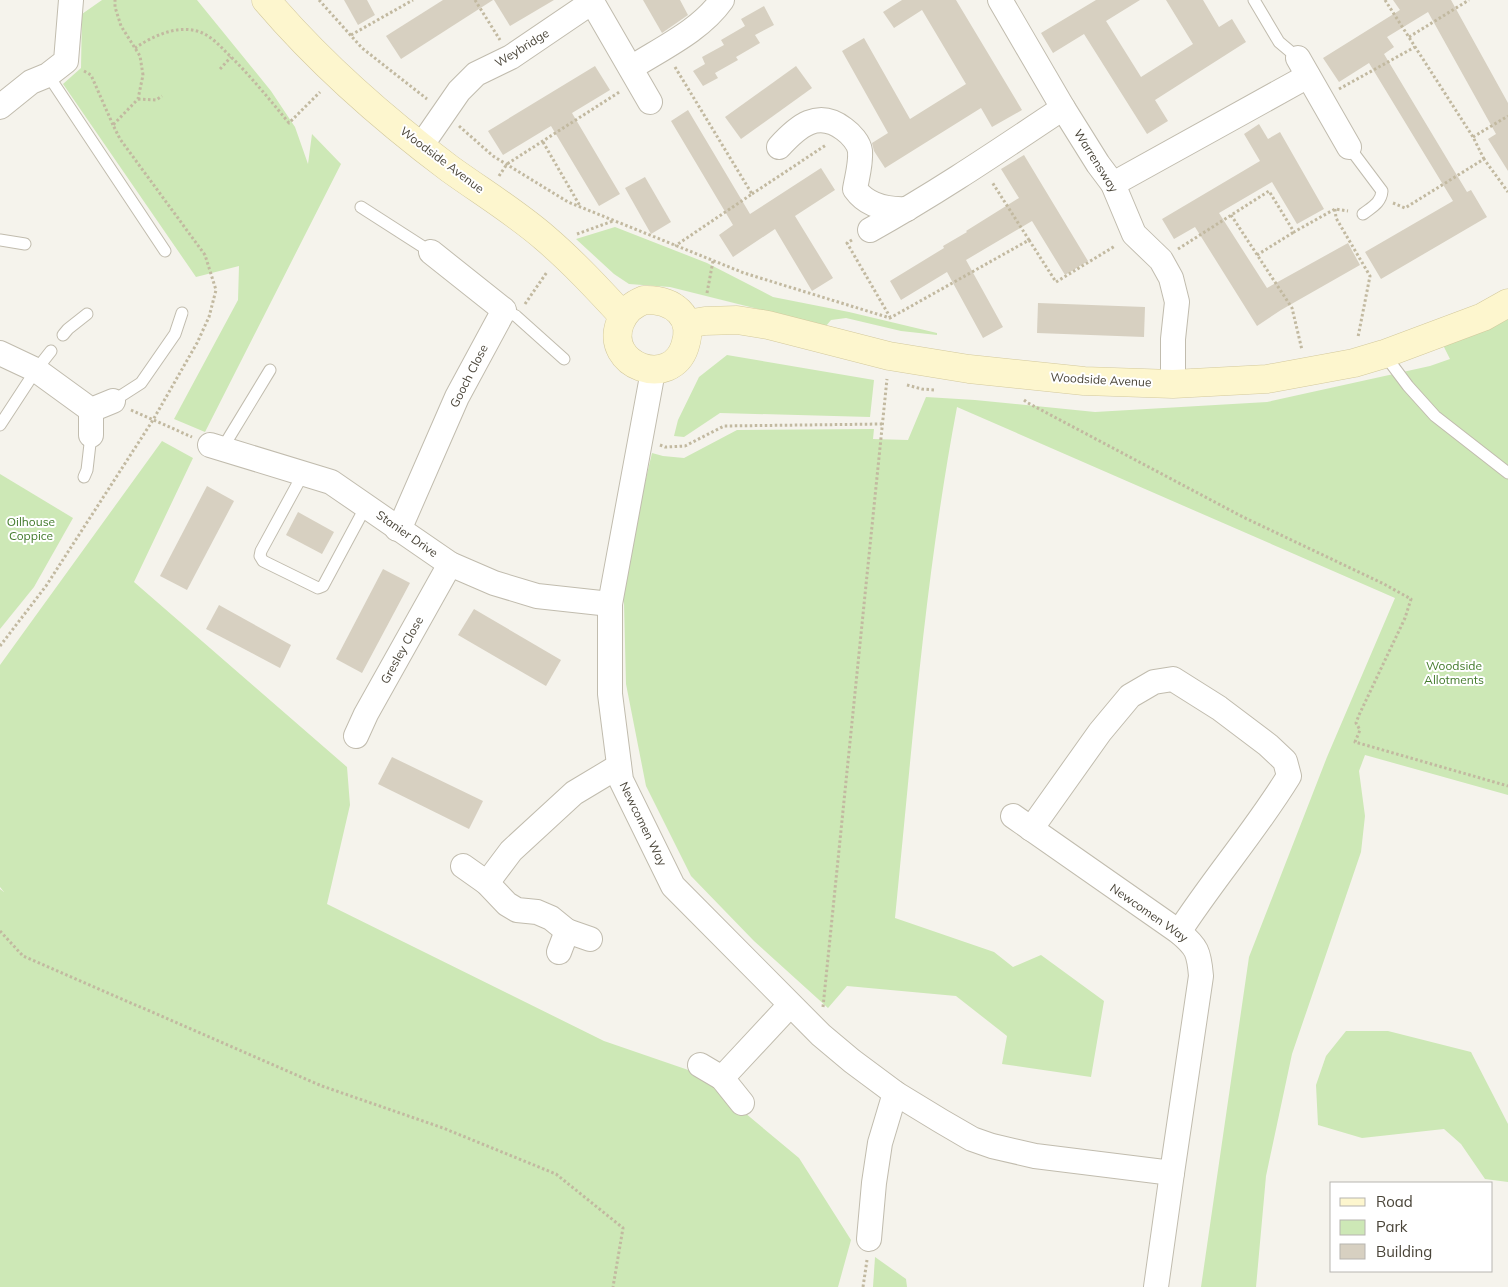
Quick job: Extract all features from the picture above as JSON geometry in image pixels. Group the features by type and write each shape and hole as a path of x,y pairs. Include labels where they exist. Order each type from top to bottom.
{"street":[{"path":"2,100 57,68 71,0"},
{"name":"Woodside Avenue","path":"266,0 305,43 330,67 421,146 504,205 546,239 623,316"},
{"path":"634,74 663,48 702,22 722,0"},
{"name":"Warrensway","path":"1000,0 1063,108 1098,164 1113,184 1134,234 1161,260 1171,278 1177,302 1173,339 1173,384"},
{"name":"Weybridge","path":"421,146 459,91 476,74 511,57 592,1 650,102"},
{"path":"1113,184 1303,67 1349,147"},
{"path":"870,230 980,164 1063,108"},
{"path":"779,147 791,133 810,122 821,119 835,122 847,131 860,148 860,163 855,189 861,198 869,203 891,210 907,209"},
{"path":"431,252 510,313"},
{"path":"644,300 654,300 671,305 678,310 688,324 688,335 684,349 677,361 666,368 653,371 632,362 622,353 618,344 618,330 623,316 632,305 644,300"},
{"name":"Woodside Avenue","path":"688,324 706,321 737,320 894,357 969,369 1084,381 1173,384 1267,379 1354,363 1384,354 1483,317 1508,303"},
{"name":"Gooch Close","path":"397,529 402,523 458,397 510,313"},
{"path":"0,353 36,370 102,406 91,435"},
{"name":"Newcomen Way","path":"653,371 610,604 610,694 621,780 673,886 821,1035 895,1093 972,1139 992,1146 1035,1156 1172,1173"},
{"name":"Stanier Drive","path":"216,447 331,482 450,564 494,583 537,596 610,604"},
{"name":"Gresley Close","path":"356,736 366,714 450,564"},
{"name":"Newcomen Way","path":"1156,1287 1201,976 1199,959 1192,943 1179,932 1022,823 1130,696 1154,682 1173,680 1219,708 1268,744 1285,761 1290,776 1270,808 1196,905 1179,932"},
{"path":"487,883 511,851 574,793 619,766"},
{"path":"463,866 487,883 507,904 518,910 537,912 551,918 563,941 590,939"},
{"path":"722,1078 790,1005"},
{"path":"700,1066 722,1078 742,1103"},
{"path":"869,1239 880,1144 895,1093"}],"lane":[{"path":"1254,0 1279,42 1303,67"},
{"path":"57,68 165,251"},
{"path":"1349,147 1382,190 1381,198 1378,202 1363,214"},
{"path":"361,207 431,252"},
{"path":"0,240 25,244"},
{"path":"102,406 141,383 175,334 182,313"},
{"path":"510,313 564,359"},
{"path":"63,335 87,314"},
{"path":"0,425 36,370 51,351"},
{"path":"1384,354 1408,386 1435,416 1508,472"},
{"path":"216,447 270,370"},
{"path":"84,477 87,470 91,435"},
{"path":"303,474 261,551 260,556 263,561 318,588 323,586 366,506"}],"path":[{"path":"113,125 138,99 143,75 140,56 121,26 115,7 115,0"},
{"path":"319,0 362,48 429,101"},
{"path":"350,35 406,2 413,0"},
{"path":"475,0 511,57"},
{"path":"1385,0 1474,137 1484,159 1508,192"},
{"path":"1409,37 1469,0"},
{"path":"135,48 157,35 169,31 198,31 212,38 246,71 289,123 320,92"},
{"path":"1321,99 1415,47"},
{"path":"663,48 752,194"},
{"path":"220,69 231,57"},
{"path":"0,646 46,586 153,420 197,343 209,317 216,290 205,255 120,139 91,75 57,68"},
{"path":"497,178 507,164 543,142 634,74"},
{"path":"138,99 156,100 162,96"},
{"path":"1474,137 1508,116"},
{"path":"456,124 493,156 568,202 744,273 890,318 1029,240"},
{"path":"675,246 847,131"},
{"path":"543,142 580,207"},
{"path":"1381,198 1405,208 1484,159"},
{"path":"980,164 1056,282 1134,234"},
{"path":"1161,260 1269,191 1294,232"},
{"path":"1335,208 1336,218 1370,276 1357,343"},
{"path":"1258,255 1335,208 1363,214"},
{"path":"1231,215 1292,308 1307,372"},
{"path":"573,236 581,231 614,221"},
{"path":"870,230 847,243 890,318"},
{"path":"707,293 713,261"},
{"path":"510,313 550,268"},
{"path":"821,1035 887,380 896,382"},
{"path":"904,384 922,389 941,390"},
{"path":"1020,395 1028,403 1244,517 1384,584 1411,599 1405,618 1356,723 1360,730 1355,742 1508,786"},
{"path":"153,420 216,447"},
{"path":"641,436 664,447 685,446 724,426 882,424"},
{"path":"0,931 23,956 32,960 322,1086 443,1128 556,1174 623,1228 613,1287"},
{"path":"863,1287 869,1239"}],"green space":[{"path":"102,0 197,0 271,91 295,127 308,164 312,134 341,164 205,432 174,419 238,300 239,266 196,277 63,84 81,68 82,14"},
{"path":"615,227 707,263 773,297 849,312 937,333 937,335 901,331 846,318 831,320 826,326 670,287 629,284 614,274 576,239"},
{"name":"Woodside Allotments","path":"1508,314 1508,795 1365,755 1359,771 1365,816 1361,852 1292,1054 1266,1176 1256,1287 1201,1287 1249,957 1327,757 1395,598 957,407 936,534 928,598 895,918 994,952 1013,967 1041,955 1104,1001 1091,1077 1002,1064 1007,1036 956,996 847,986 828,1008 754,941 691,876 646,786 626,684 624,603 619,592 652,453 684,458 737,430 874,429 873,439 908,440 926,397 1095,412 1267,402 1430,366 1450,359 1443,345"},
{"path":"727,355 874,380 870,417 720,413 684,437 674,436 678,420 699,377"},
{"path":"162,441 193,458 134,582 347,767 350,805 327,904 604,1041 697,1073 799,1158 851,1240 838,1287 0,1287 0,889 4,892 0,887 0,665"},
{"name":"Oilhouse Coppice","path":"0,474 73,518 34,587 0,629"},
{"path":"1346,1031 1388,1031 1471,1052 1508,1124 1508,1182 1485,1179 1461,1144 1444,1129 1362,1138 1318,1125 1316,1085 1326,1056"},
{"path":"875,1257 906,1279 907,1287 873,1287"}],"building":[{"path":"344,0 367,0 375,15 358,25"},
{"path":"443,0 493,0 401,59 386,36"},
{"path":"494,0 554,0 510,26"},
{"path":"643,0 680,0 688,15 662,33"},
{"path":"902,0 956,0 1022,110 992,127 981,108 885,168 874,151 872,143 888,133 842,51 864,38 910,119 966,84 922,10 894,28 883,12"},
{"path":"1096,0 1140,0 1106,21 1141,77 1193,44 1166,0 1203,0 1219,27 1232,19 1246,42 1155,100 1168,121 1147,134 1084,34 1053,53 1041,33"},
{"path":"1393,0 1451,0 1508,103 1508,171 1488,139 1496,134 1428,12 1387,37 1394,47 1384,54 1467,192 1471,190 1487,217 1381,279 1365,252 1453,201 1369,63 1339,82 1323,58 1400,10"},
{"path":"764,6 774,25 755,35 760,43 736,57 738,60 715,73 718,78 703,86 693,71 705,64 702,57 724,45 721,40 745,26 741,19"},
{"path":"595,66 610,90 572,113 620,194 599,206 551,126 503,155 488,131"},
{"path":"796,66 812,88 741,139 725,117"},
{"path":"688,110 750,214 821,168 835,190 795,216 833,278 812,291 775,229 733,257 719,235 733,225 671,121"},
{"path":"1259,124 1268,139 1280,132 1324,209 1297,224 1272,182 1219,213 1267,288 1348,243 1360,265 1281,310 1257,326 1195,227 1174,239 1162,219 1260,161 1244,134"},
{"path":"1024,155 1088,261 1065,275 1032,221 966,260 1003,327 983,338 947,272 901,300 890,281 1019,198 1001,169"},
{"path":"645,177 671,222 651,234 625,188"},
{"path":"1038,303 1145,307 1144,337 1037,333"},
{"path":"207,486 234,501 187,590 160,576"},
{"path":"298,512 334,532 322,554 286,535"},
{"path":"383,569 410,583 362,673 336,659"},
{"path":"219,605 291,645 280,668 206,629"},
{"path":"474,609 561,660 546,686 458,635"},
{"path":"392,757 483,801 469,829 378,784"}]}
